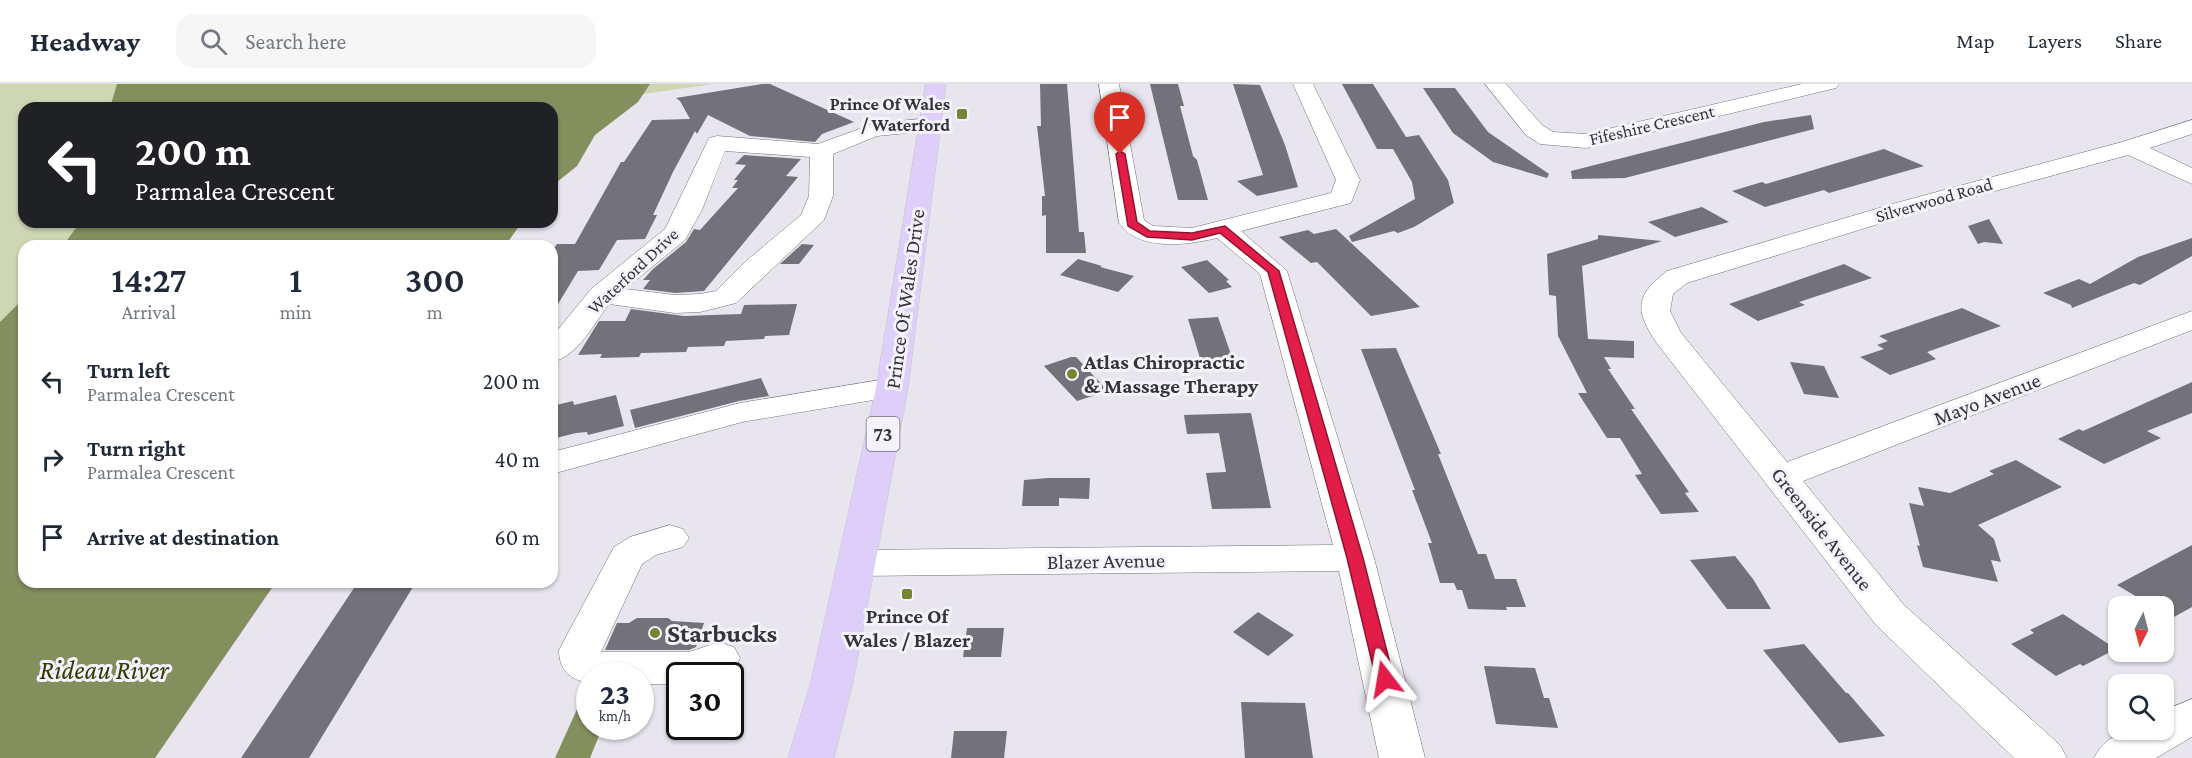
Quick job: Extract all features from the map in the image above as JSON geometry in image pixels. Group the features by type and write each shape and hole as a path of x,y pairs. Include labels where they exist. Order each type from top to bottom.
{"main road":[{"name":"Prince Of Wales Drive","path":"811,758 832,682 892,388 936,84"}],"street":[{"path":"1109,84 1132,223 1147,234 1192,236 1342,198 1348,180 1303,84"},
{"name":"Fifeshire Crescent","path":"1496,84 1533,130 1548,139 1586,141 1829,84"},
{"path":"601,296 688,304 718,299 732,293 756,267 811,220 818,211 822,202 821,151 878,128 929,125"},
{"name":"Silverwood Road","path":"1677,277 1905,208 2130,147 2192,127"},
{"name":"Waterford Drive","path":"558,348 567,340 601,296 676,234 689,210 717,143 821,151"},
{"path":"2130,147 2192,177"},
{"path":"1222,229 1274,271 1355,558 1402,758"},
{"name":"Greenside Avenue","path":"1677,277 1659,291 1655,311 1667,336 1890,615 2044,758"},
{"name":"Mayo Avenue","path":"1781,477 2192,320"},
{"path":"558,461 740,414 892,388"},
{"path":"670,538 643,546 627,556 580,650 580,661 586,667 597,668 690,669 719,658"},
{"name":"Blazer Avenue","path":"858,563 1355,558"},
{"path":"2117,758 2192,716"}],"shaded area":[{"path":"0,84 117,84 112,102 18,102 18,228 76,228 67,240 18,240 18,304 0,322"},
{"path":"650,84 713,84 643,94"}],"water":[{"path":"117,84 650,84 638,102 595,135 577,166 558,181 558,102 112,102"},
{"path":"76,228 518,228 509,240 67,240"},
{"name":"Rideau River","path":"18,304 18,588 272,588 155,758 0,758 0,322"},
{"path":"576,711 576,740 597,740 590,758 555,758"}],"building":[{"path":"770,84 854,122 822,134 815,142 750,136 708,115 697,134 695,131 673,172 653,215 657,215 645,239 617,240 599,270 578,271 558,304 558,244 575,244 621,162 624,162 652,120 690,119 676,98"},
{"path":"1040,84 1067,84 1079,232 1084,232 1086,253 1046,253 1046,215 1042,216 1042,196 1045,196 1037,126 1041,126"},
{"path":"1150,84 1178,84 1184,106 1180,106 1193,156 1197,160 1208,200 1178,200"},
{"path":"1233,84 1260,85 1285,145 1298,187 1257,196 1237,181 1263,175"},
{"path":"1342,84 1373,84 1406,137 1419,135 1448,180 1454,203 1414,227 1398,233 1394,231 1352,242 1349,236 1415,199 1412,182 1393,149 1377,149"},
{"path":"1423,88 1455,88 1488,132 1549,174 1547,178 1493,162 1453,133"},
{"path":"1811,115 1814,129 1625,178 1572,179 1571,171 1764,122"},
{"path":"1884,149 1924,166 1829,193 1824,190 1765,207 1732,191 1762,182 1766,184"},
{"path":"744,155 801,159 786,176 798,177 704,291 675,293 643,289 650,280 643,280 653,269 686,242 694,229 700,230 738,188 732,188 738,180 734,180 746,165 735,164"},
{"path":"1702,207 1729,222 1675,237 1648,222"},
{"path":"1989,219 2003,244 1984,242 1978,244 1968,226"},
{"path":"1336,229 1420,307 1371,316 1317,262 1311,263 1279,237 1308,230 1314,234"},
{"path":"1598,235 1662,241 1582,266 1588,339 1634,341 1634,358 1604,357 1611,369 1608,369 1635,409 1631,409 1689,492 1685,493 1699,512 1661,514 1635,475 1642,474 1620,438 1607,438 1578,393 1587,393 1558,336 1556,296 1549,295 1547,254 1598,239"},
{"path":"2192,238 2192,256 2140,285 2134,283 2072,308 2071,305 2043,293 2079,279 2090,284 2138,257"},
{"path":"802,244 814,245 799,264 780,264"},
{"path":"1078,259 1134,276 1118,292 1060,275"},
{"path":"1207,260 1229,280 1226,281 1232,287 1209,293 1181,267"},
{"path":"1844,264 1872,278 1799,302 1805,305 1758,321 1729,304"},
{"path":"797,304 789,335 726,341 724,346 688,347 686,352 641,353 639,357 600,358 602,354 578,355 599,321 625,321 631,309 684,316 741,314 744,305"},
{"path":"1962,308 2001,326 1927,352 1936,359 1890,375 1860,357 1884,349 1877,345 1888,341 1879,336"},
{"path":"1218,317 1235,366 1203,368 1188,319"},
{"path":"1396,348 1441,454 1438,454 1478,554 1486,554 1495,579 1516,579 1526,607 1506,607 1507,610 1468,609 1462,590 1457,590 1454,583 1440,583 1428,543 1432,543 1412,490 1415,490 1361,349"},
{"name":"Atlas Chiropractic & Massage Therapy","path":"1076,357 1108,391 1077,401 1044,366"},
{"path":"1790,362 1824,366 1839,398 1804,394"},
{"path":"761,378 769,396 739,401 635,428 630,410"},
{"path":"2192,382 2192,413 2147,431 2161,438 2104,464 2058,439 2079,429 2083,431"},
{"path":"616,395 624,426 588,435 587,432 558,438 558,405 573,401 574,405"},
{"path":"1251,413 1271,508 1212,509 1206,473 1226,472 1219,433 1187,434 1184,415"},
{"path":"2016,460 2062,487 1978,525 1994,539 2001,562 1991,560 1998,582 1923,567 1909,503 1924,506 1918,487 1950,493 1994,474 1989,471"},
{"path":"1090,478 1089,499 1059,498 1059,506 1022,506 1024,480"},
{"path":"2192,545 2192,607 2174,617 2174,596 2135,596 2117,585"},
{"path":"1735,556 1753,579 1771,609 1727,609 1690,560"},
{"path":"354,588 412,588 309,758 241,758"},
{"path":"1258,612 1294,635 1268,656 1233,632"},
{"path":"2063,614 2108,644 2108,653 2056,676 2011,644 2034,633 2030,630"},
{"name":"Starbucks","path":"637,618 668,618 672,621 704,623 696,647 689,650 605,650 617,623 629,623"},
{"path":"967,628 1004,628 1001,657 963,657"},
{"path":"1804,644 1885,736 1839,743 1763,650"},
{"path":"1484,666 1535,668 1544,698 1549,698 1558,728 1496,724"},
{"path":"1241,702 1305,703 1313,758 1245,758"},
{"path":"954,731 1007,731 1004,758 951,758"}],"place":[{"name":"Prince Of Wales / Waterford","path":"962,114"},
{"name":"Atlas Chiropractic & Massage Therapy","path":"1072,374"},
{"name":"Prince Of Wales / Blazer","path":"907,594"},
{"name":"Starbucks","path":"655,633"}],"route":[{"path":"1120,154 1132,223 1147,234 1192,236 1222,229 1274,271 1355,558 1385,679"}]}
